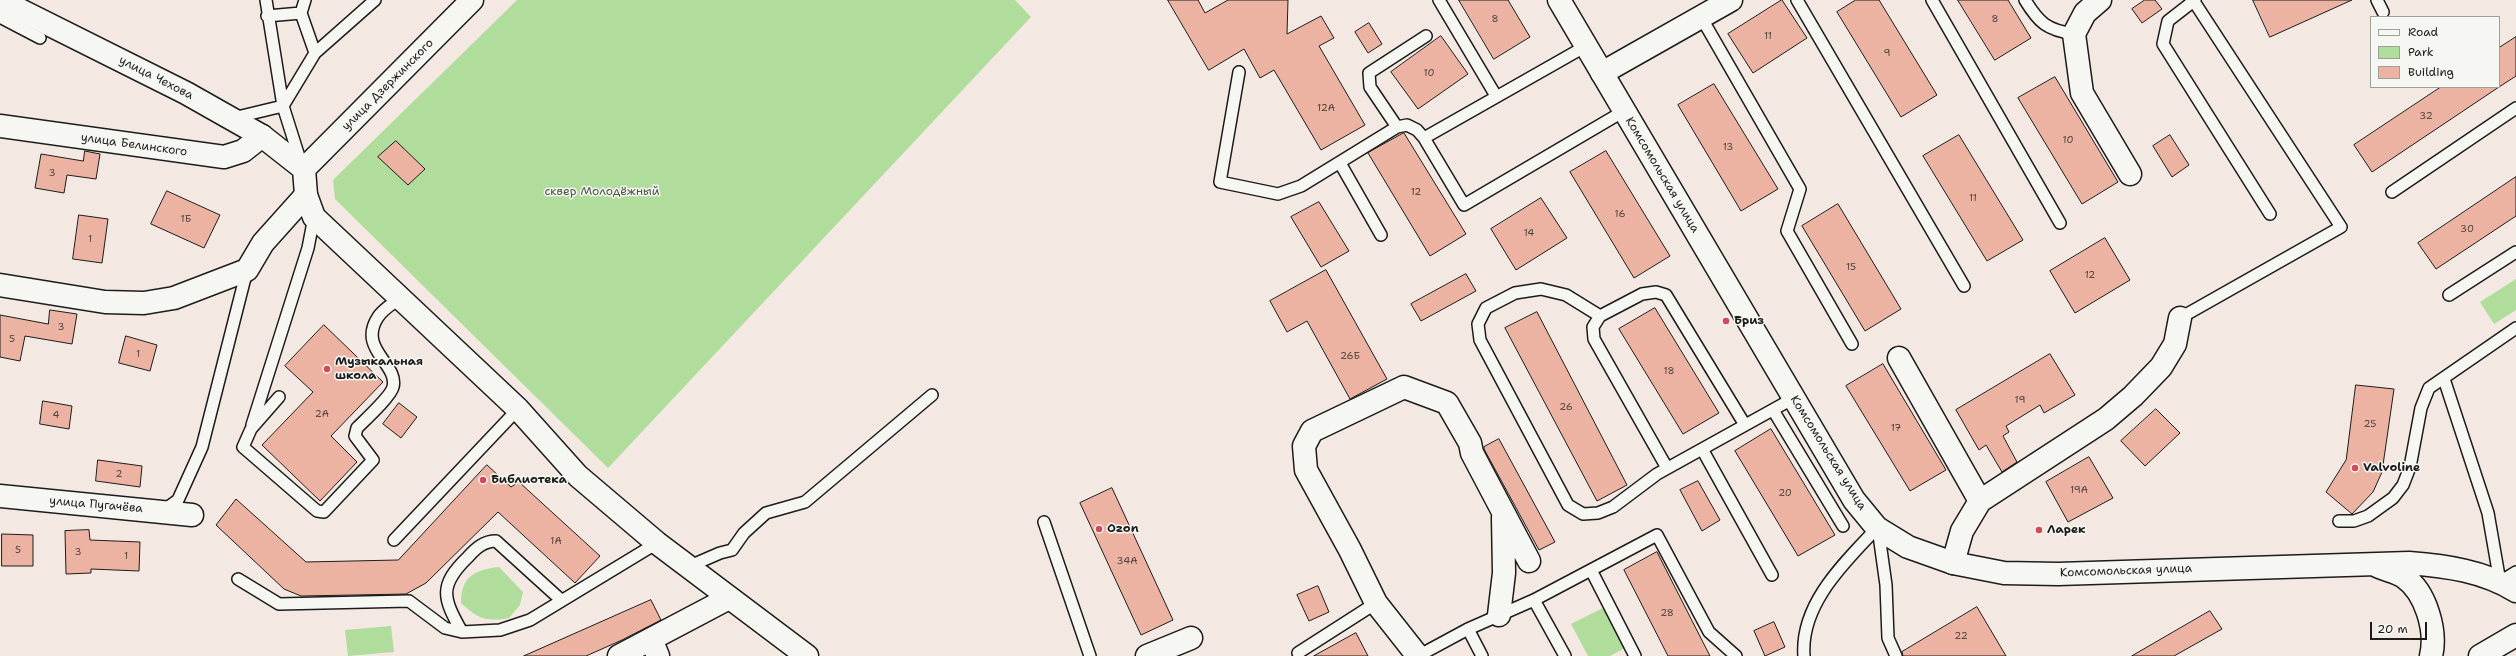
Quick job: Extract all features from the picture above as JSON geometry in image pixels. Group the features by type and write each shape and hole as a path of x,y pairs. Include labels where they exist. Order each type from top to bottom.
{"street":[{"name":"улица Чехова","path":"0,0 186,93 231,118 262,136 304,169"},
{"name":"улица Дзержинского","path":"304,169 472,0"},
{"name":"Комсомольская улица","path":"1559,0 1854,500 1877,528 1908,547 1953,563 2004,573 2058,574 2409,563 2454,567 2511,582"},
{"path":"1602,73 1731,0"},
{"path":"2100,0 2085,13 2074,34 2082,93 2130,174"},
{"name":"улица Белинского","path":"0,126 224,157 243,151 262,136"},
{"path":"304,169 306,194 314,217 401,297 518,409 578,476 657,543 690,566 729,598 807,656"},
{"path":"0,285 105,302 144,303 174,298 247,270 263,243 306,194"},
{"path":"1953,563 1962,531 1980,501 2106,419 2133,396 2164,362 2175,344 2180,318"},
{"path":"1899,358 1980,501"},
{"path":"1417,656 1376,603 1350,550 1306,470 1304,446 1312,431 1404,387 1447,403 1470,443 1472,453 1529,561"},
{"name":"улица Пугачёва","path":"0,496 192,515"},
{"path":"1499,616 1504,574 1503,512"},
{"path":"2371,564 2404,577 2420,595 2429,618 2434,645 2431,656"},
{"path":"619,656 655,647 729,598"},
{"path":"2480,656 2516,635"},
{"path":"1147,656 1191,638"}],"lane":[{"path":"266,0 267,16 283,106 304,169"},
{"path":"306,0 301,13 315,53"},
{"path":"231,118 283,106 315,53 375,0"},
{"path":"1439,0 1496,96"},
{"path":"1797,0 1964,286"},
{"path":"1932,0 2060,223"},
{"path":"2026,0 2037,20 2056,31 2074,34"},
{"path":"2180,318 2340,227 2194,0 2168,21 2163,44 2270,214"},
{"path":"2377,0 2382,12"},
{"path":"267,16 301,13"},
{"path":"0,17 40,38"},
{"path":"1701,17 1800,189 1787,231 1852,344"},
{"path":"1397,127 1370,87 1369,73 1426,36"},
{"path":"1424,138 1586,46"},
{"path":"1238,72 1220,182 1278,194 1302,186 1397,127 1407,125 1417,130 1424,138 1464,205 1624,111"},
{"path":"2392,192 2516,108"},
{"path":"1340,162 1381,235"},
{"path":"314,217 308,248 251,429 243,447 317,511 324,512 372,460 356,436 357,428 393,388 394,379 374,347 372,333 378,317 401,297"},
{"path":"2449,295 2516,252"},
{"path":"162,512 178,500 202,447 247,270"},
{"path":"1600,316 1566,295 1541,289 1516,294 1486,308 1478,324 1480,340 1568,505 1583,514 1598,513 1613,507 1667,468 1794,398"},
{"path":"1667,468 1594,339 1593,327 1600,316 1642,294 1656,292 1666,295 1745,425"},
{"path":"2339,521 2354,521 2368,516 2393,498 2403,485 2410,467 2424,398 2429,388 2516,328"},
{"path":"2444,379 2511,582"},
{"path":"690,566 720,553 732,550 744,533 766,513 805,502 932,395"},
{"path":"251,429 279,397"},
{"path":"394,540 518,409"},
{"path":"1773,410 1843,526"},
{"path":"1702,449 1772,575"},
{"path":"1044,522 1090,656"},
{"path":"1804,656 1807,624 1833,574 1877,528"},
{"path":"1877,528 1886,584 1888,638 1896,656"},
{"path":"1417,656 1468,629 1534,600 1657,535 1709,632 1736,656"},
{"path":"462,632 448,608 446,590 452,573 478,547 489,542 496,542 561,600"},
{"path":"238,579 279,604 409,601 445,628 462,632 500,630 530,620 657,543"},
{"path":"1591,570 1635,656"},
{"path":"1534,600 1565,656"},
{"path":"1296,655 1376,603"},
{"path":"1468,629 1482,656"}],"green space":[{"name":"сквер Молодёжный","path":"517,0 1015,0 1031,17 608,468 335,199 333,180"},
{"path":"2516,279 2516,310 2494,324 2480,302"},
{"path":"499,567 523,592 520,605 509,618 494,620 483,618 472,613 461,603 464,586 471,576 476,573 490,568"},
{"path":"1603,608 1625,648 1610,656 1588,656 1571,624"},
{"path":"391,626 394,652 348,656 345,630"}],"building":[{"path":"1168,0 1198,0 1205,13 1228,0 1288,0 1287,34 1321,16 1334,38 1319,46 1365,125 1321,150 1274,70 1260,78 1244,49 1209,70"},
{"path":"1459,0 1508,0 1530,37 1494,59"},
{"path":"1782,0 1807,38 1753,73 1728,34"},
{"path":"1856,0 1879,0 1937,95 1901,117 1837,12"},
{"path":"1958,0 2008,0 2031,38 1995,60"},
{"path":"2145,0 2155,0 2162,9 2142,23 2132,9"},
{"path":"2253,0 2352,0 2270,37"},
{"path":"1369,23 1382,44 1368,53 1355,32"},
{"path":"1441,36 1468,74 1418,109 1391,72"},
{"path":"2516,37 2516,76 2500,86 2500,47"},
{"path":"2055,77 2118,182 2082,204 2018,98"},
{"path":"1714,84 1778,189 1741,211 1678,105"},
{"path":"2440,88 2498,88 2372,172 2354,145"},
{"path":"1404,133 1466,234 1430,256 1368,153"},
{"path":"1959,135 2023,240 1987,261 1923,156"},
{"path":"2170,135 2189,165 2172,177 2153,146"},
{"path":"396,141 425,169 408,185 378,157"},
{"path":"85,151 100,154 96,179 67,175 64,193 35,188 41,154 83,161"},
{"path":"1606,151 1670,256 1634,278 1570,172"},
{"path":"2516,177 2516,216 2436,269 2418,243"},
{"path":"167,191 220,215 204,248 151,224"},
{"path":"1541,198 1567,238 1516,270 1491,229"},
{"path":"1319,202 1349,251 1321,267 1291,217"},
{"path":"1838,204 1901,309 1865,331 1802,226"},
{"path":"79,215 108,219 102,263 73,259"},
{"path":"2105,238 2130,280 2075,313 2050,271"},
{"path":"1326,270 1387,379 1350,399 1307,321 1287,332 1270,301"},
{"path":"1466,274 1476,291 1421,321 1411,304"},
{"path":"1655,308 1719,413 1683,434 1619,329"},
{"path":"50,310 77,314 72,344 25,336 20,361 0,357 0,315 48,324"},
{"path":"1537,312 1627,485 1597,501 1505,328"},
{"path":"324,325 383,382 331,436 357,462 320,501 262,445 313,392 285,366"},
{"path":"126,336 157,345 150,371 119,363"},
{"path":"2050,354 2075,395 2044,413 2040,405 2006,426 2009,432 2003,436 2017,462 2002,472 1986,445 1979,450 1956,410"},
{"path":"1883,364 1946,470 1910,491 1846,386"},
{"path":"2356,385 2394,389 2382,472 2373,492 2352,514 2326,492 2346,460"},
{"path":"43,401 72,406 69,429 40,424"},
{"path":"399,403 417,417 401,438 383,424"},
{"path":"2156,409 2180,433 2145,466 2121,441"},
{"path":"1771,429 1835,535 1798,556 1735,451"},
{"path":"1499,439 1555,542 1539,550 1484,449 1484,447"},
{"path":"2089,457 2113,498 2068,522 2046,482"},
{"path":"98,460 142,466 140,487 96,481"},
{"path":"487,465 511,487 519,482 600,556 575,583 498,512 426,583 406,594 301,596 284,589 216,525 236,499 306,562 398,560"},
{"path":"1698,481 1720,520 1702,531 1680,490"},
{"path":"1112,488 1173,620 1141,635 1080,503"},
{"path":"89,530 90,540 140,542 139,571 91,569 91,573 66,574 65,531"},
{"path":"2,534 33,535 33,566 2,566"},
{"path":"1657,552 1710,656 1668,656 1624,570"},
{"path":"1318,586 1329,612 1309,621 1297,595"},
{"path":"651,600 661,620 586,656 524,656"},
{"path":"1977,607 2006,656 1903,656 1902,652"},
{"path":"2210,611 2222,629 2174,656 2132,656"},
{"path":"1774,622 1785,647 1765,656 1754,631"},
{"path":"1356,633 1368,656 1314,656"}],"place":[{"name":"Бриз","path":"1726,321"},
{"name":"Музыкальная школа","path":"327,369"},
{"name":"Valvoline","path":"2355,468"},
{"name":"Библиотека","path":"483,480"},
{"name":"Ozon","path":"1099,529"},
{"name":"Ларек","path":"2039,530"}]}
